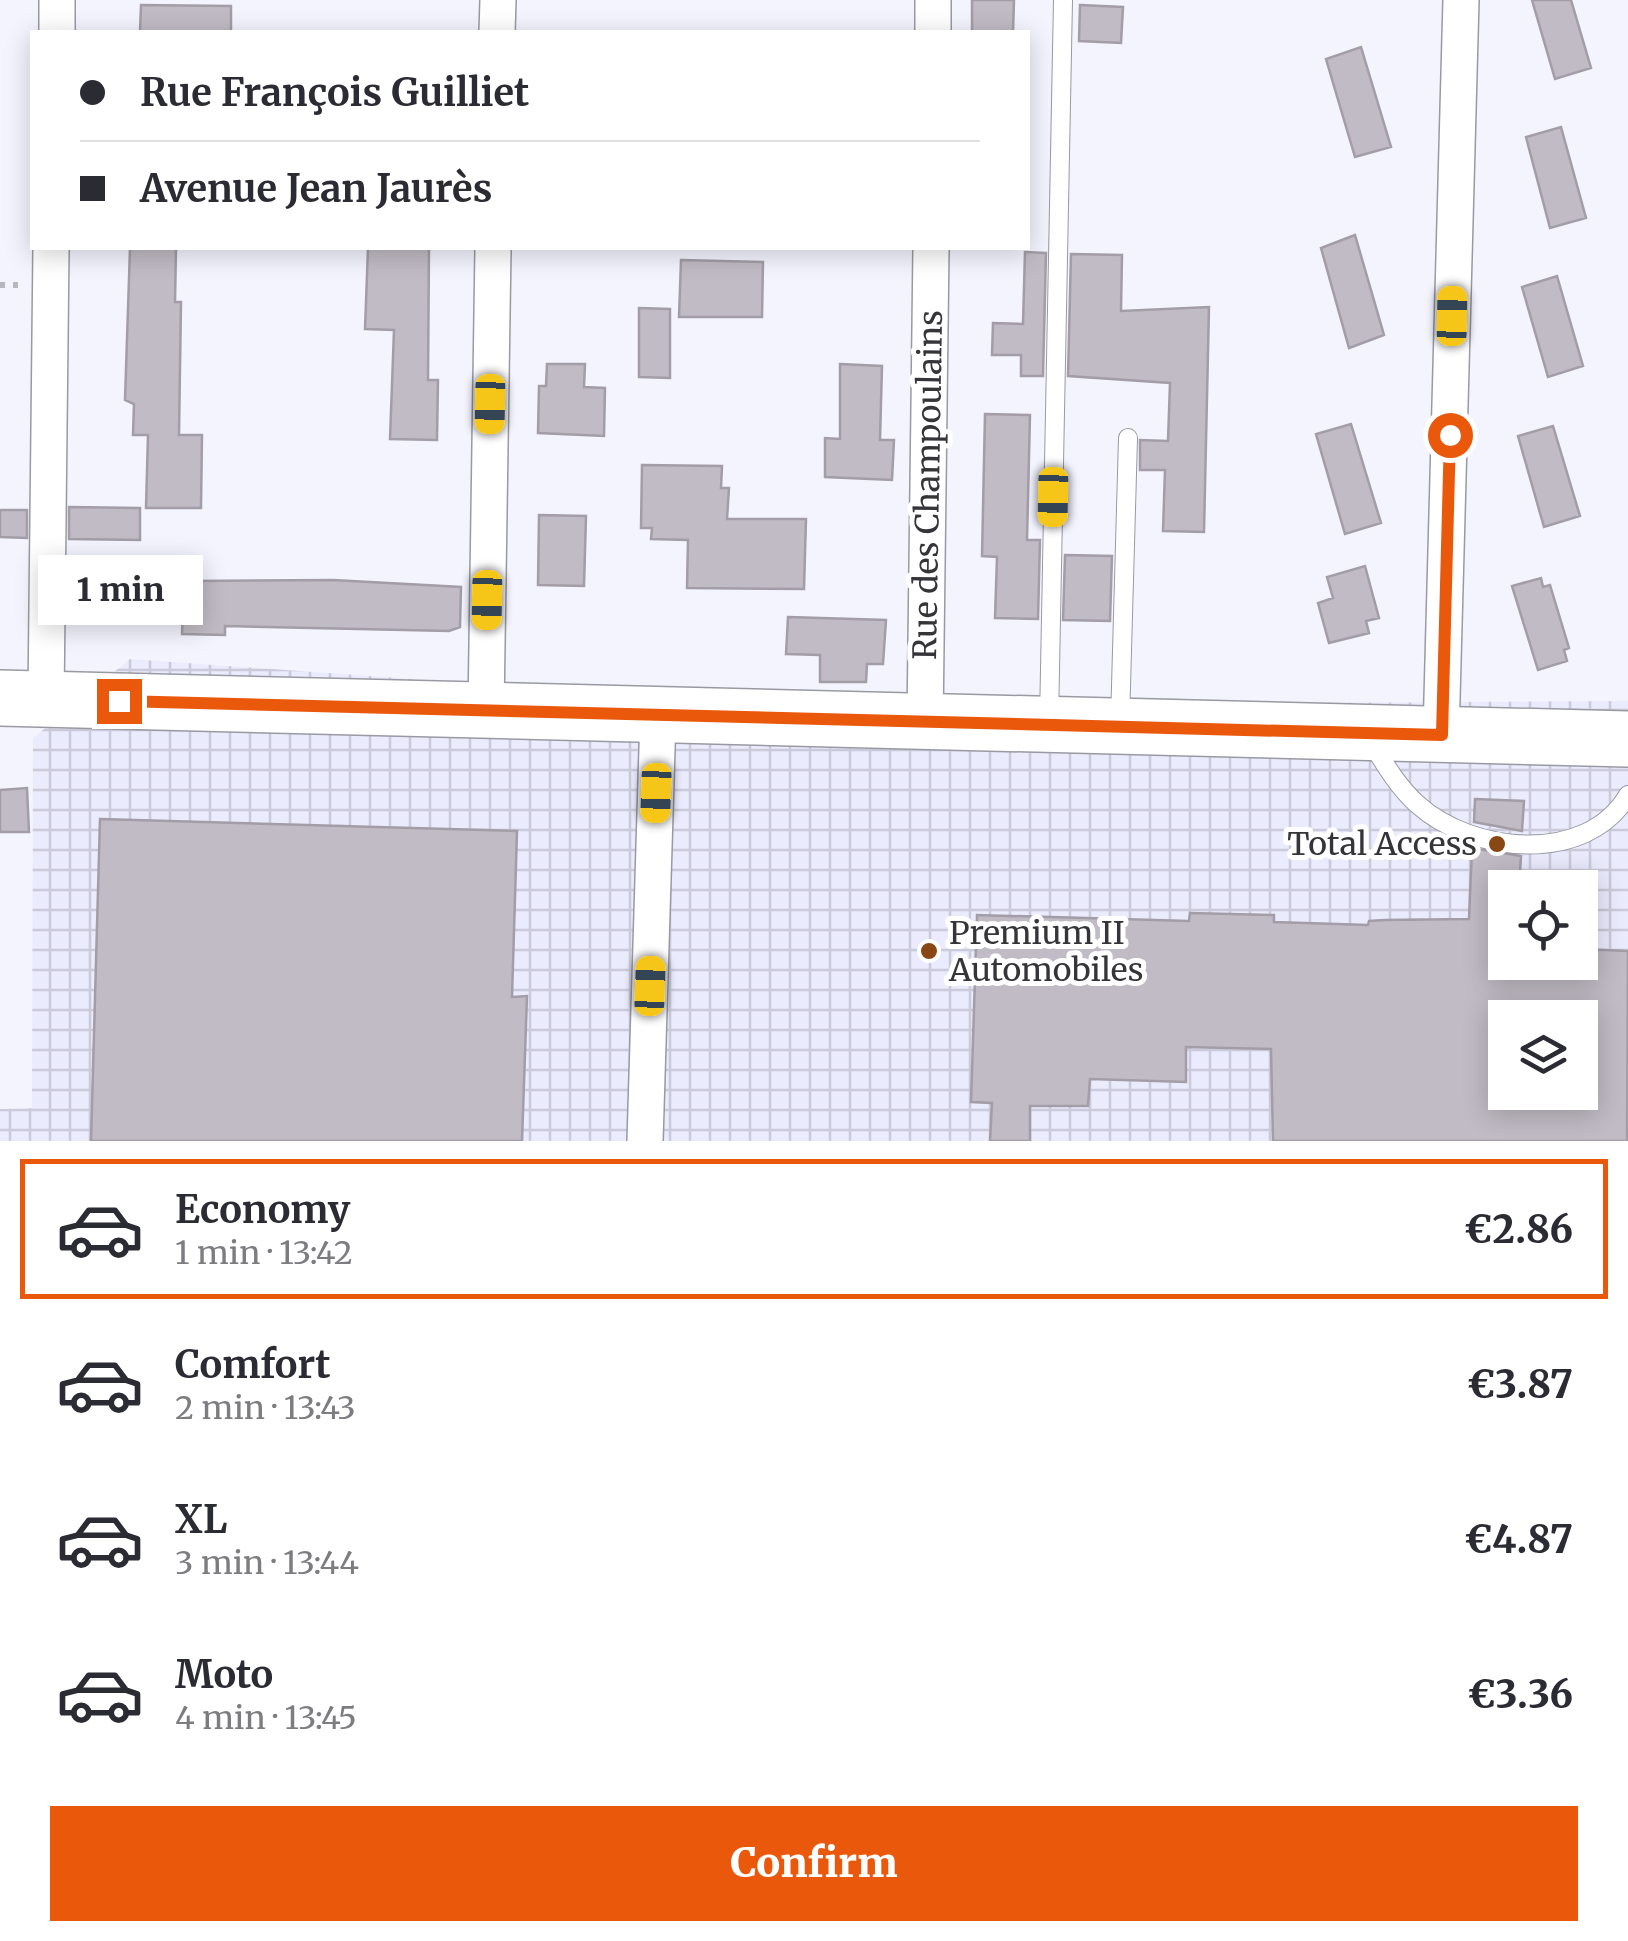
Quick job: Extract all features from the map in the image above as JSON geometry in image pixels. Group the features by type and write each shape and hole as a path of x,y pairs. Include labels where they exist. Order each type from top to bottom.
{"main road":[{"path":"23,699 1628,739"}],"street":[{"path":"56,30 57,0"},
{"path":"497,30 498,0"},
{"path":"933,0 933,30"},
{"path":"1442,735 1461,0"},
{"path":"23,699 52,250"},
{"path":"486,710 493,250"},
{"name":"Rue des Champoulains","path":"925,723 930,250"},
{"path":"644,1141 658,716"}],"lane":[{"path":"1049,726 1063,0"},
{"path":"1120,728 1128,438"},
{"path":"1365,733 1416,804 1465,835 1547,842 1586,836 1616,816 1628,795"}],"shaded area":[{"path":"130,659 790,706 1628,701 1628,1141 0,1141 0,1109 32,1108 33,738"}],"building":[{"path":"972,0 1014,0 1013,30 972,30"},
{"path":"1532,0 1571,0 1591,68 1555,79"},
{"path":"141,5 231,6 231,30 140,30"},
{"path":"1080,5 1123,7 1121,43 1079,41"},
{"path":"1361,47 1391,147 1355,157 1326,59"},
{"path":"1561,127 1586,218 1550,228 1526,137"},
{"path":"1355,235 1384,335 1349,348 1321,248"},
{"path":"130,250 176,250 175,302 181,302 179,435 202,435 201,508 146,508 148,435 133,435 134,404 125,400"},
{"path":"368,250 429,250 428,380 438,380 437,440 390,439 394,330 365,329"},
{"path":"1025,252 1046,253 1043,376 1021,376 1021,355 992,355 993,323 1023,324"},
{"path":"1071,254 1122,255 1121,311 1209,307 1204,532 1163,531 1165,470 1140,470 1140,440 1168,441 1170,383 1068,376"},
{"path":"681,260 763,262 762,317 679,317"},
{"path":"1557,276 1583,366 1548,377 1522,287"},
{"path":"639,308 670,309 670,378 639,377"},
{"path":"547,364 585,364 584,387 605,388 604,436 538,433 539,386 546,386"},
{"path":"840,364 882,366 880,440 894,440 892,480 825,477 825,438 840,439"},
{"path":"985,414 1030,415 1027,540 1040,540 1038,619 995,618 997,557 982,556"},
{"path":"1351,424 1381,523 1345,534 1316,434"},
{"path":"1553,426 1580,516 1544,527 1518,436"},
{"path":"642,465 722,466 721,488 729,488 727,519 806,519 804,589 687,588 688,540 651,539 652,528 641,528"},
{"path":"69,507 140,508 140,540 69,539"},
{"path":"0,510 27,510 27,538 0,537"},
{"path":"539,515 586,516 584,586 538,585"},
{"path":"1065,555 1112,556 1110,621 1063,620"},
{"path":"1365,566 1379,618 1366,621 1369,633 1329,643 1318,603 1333,598 1327,577"},
{"path":"1541,578 1543,587 1550,585 1569,648 1564,650 1567,661 1538,670 1512,586"},
{"path":"333,580 461,587 460,627 449,631 225,626 225,635 182,634 183,601 189,601 189,581"},
{"path":"788,617 886,620 883,664 867,664 866,682 820,682 820,655 786,654"},
{"path":"27,788 29,832 0,832 0,790"},
{"path":"1475,799 1524,801 1522,831 1474,822"},
{"path":"100,819 517,831 512,997 527,996 522,1141 91,1141"},
{"path":"1472,848 1521,856 1520,870 1488,870 1488,980 1598,980 1598,950 1628,951 1627,1141 1273,1141 1271,1049 1186,1047 1186,1082 1090,1079 1088,1106 1030,1106 1030,1141 990,1141 992,1103 971,1102 977,915 1189,921 1190,913 1274,915 1274,922 1368,925 1369,921 1469,919"}],"place":[{"name":"Total Access","path":"1497,844"},
{"name":"Premium II Automobiles","path":"929,951"}],"route":[{"path":"119,701 1442,735 1450,435"}]}
